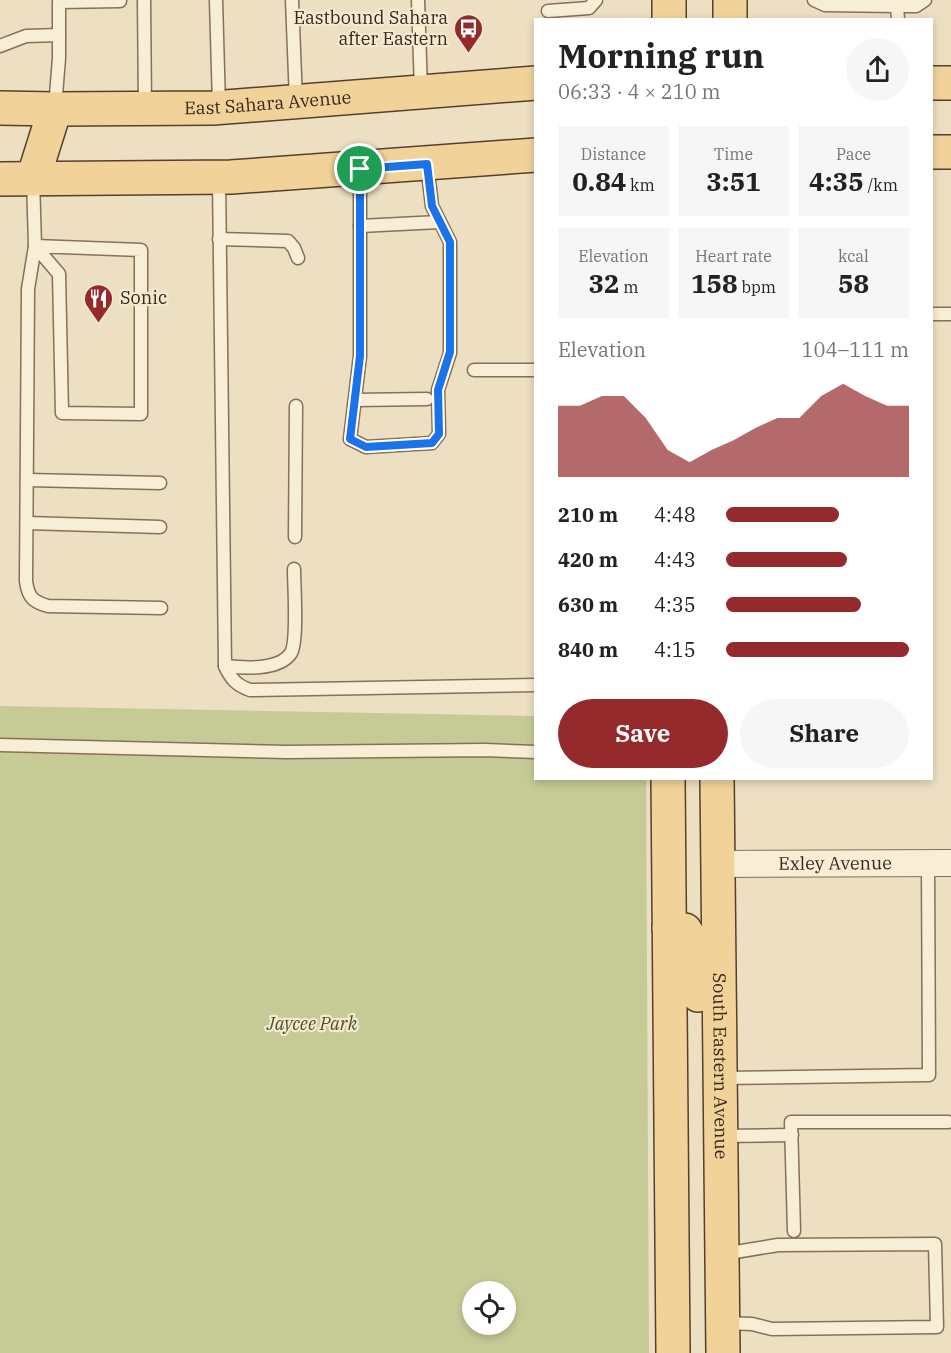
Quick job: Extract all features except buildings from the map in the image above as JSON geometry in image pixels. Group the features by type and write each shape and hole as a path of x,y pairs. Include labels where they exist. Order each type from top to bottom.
{"main road":[{"path":"669,0 669,18"},
{"path":"730,0 730,18"},
{"name":"East Sahara Avenue","path":"0,108 219,107 534,83"},
{"path":"933,83 951,83"},
{"path":"33,179 55,109"},
{"path":"933,152 951,153"},
{"path":"0,179 219,178 534,155"},
{"path":"668,780 673,1353"},
{"path":"697,780 698,832 702,852 718,864"},
{"name":"South Eastern Avenue","path":"717,780 722,1338"},
{"path":"669,928 685,930 693,942 707,1073 720,1078"}],"street":[{"name":"Exley Avenue","path":"718,864 939,863"}],"lane":[{"path":"144,0 145,109"},
{"path":"216,0 219,107"},
{"path":"292,0 296,102"},
{"path":"418,0 421,91"},
{"path":"548,10 589,8 596,0"},
{"path":"814,0 825,5 897,6 916,6 925,0"},
{"path":"55,109 59,2 120,1"},
{"path":"897,6 898,18"},
{"path":"0,46 26,36 59,35"},
{"path":"360,169 360,356 350,439 366,447 432,443 439,434 438,390 450,352 450,242 432,206 427,164"},
{"path":"219,178 225,666 231,679 239,686 250,690 534,685"},
{"path":"33,179 35,246 28,289 26,581 28,595 36,603 48,606 161,608"},
{"path":"360,226 439,222"},
{"path":"219,239 288,241 298,258"},
{"path":"35,246 141,250 141,414 62,413 59,274 35,246"},
{"path":"933,314 951,314"},
{"path":"474,370 534,370"},
{"path":"355,400 427,399"},
{"path":"295,537 296,406"},
{"path":"28,480 160,483"},
{"path":"27,523 160,527"},
{"path":"225,666 245,669 264,666 280,662 291,653 294,639 294,569"},
{"path":"0,745 286,752 485,750 534,752"},
{"path":"720,1078 929,1075 939,863"},
{"path":"794,1231 791,1122 948,1122"},
{"path":"720,1136 792,1135"},
{"path":"721,1254 778,1245 935,1244 937,1327 772,1329 752,1324 722,1338"}],"green space":[{"name":"Jaycee Park","path":"0,706 534,716 534,780 646,780 649,1353 0,1353"}],"place":[{"name":"Eastbound Sahara after Eastern","path":"469,54"},
{"name":"Sonic","path":"99,324"}],"route":[{"path":"427,164 432,206 450,242 450,352 438,390 439,434 432,443 366,447 350,439 360,356 360,169 427,164"}]}
